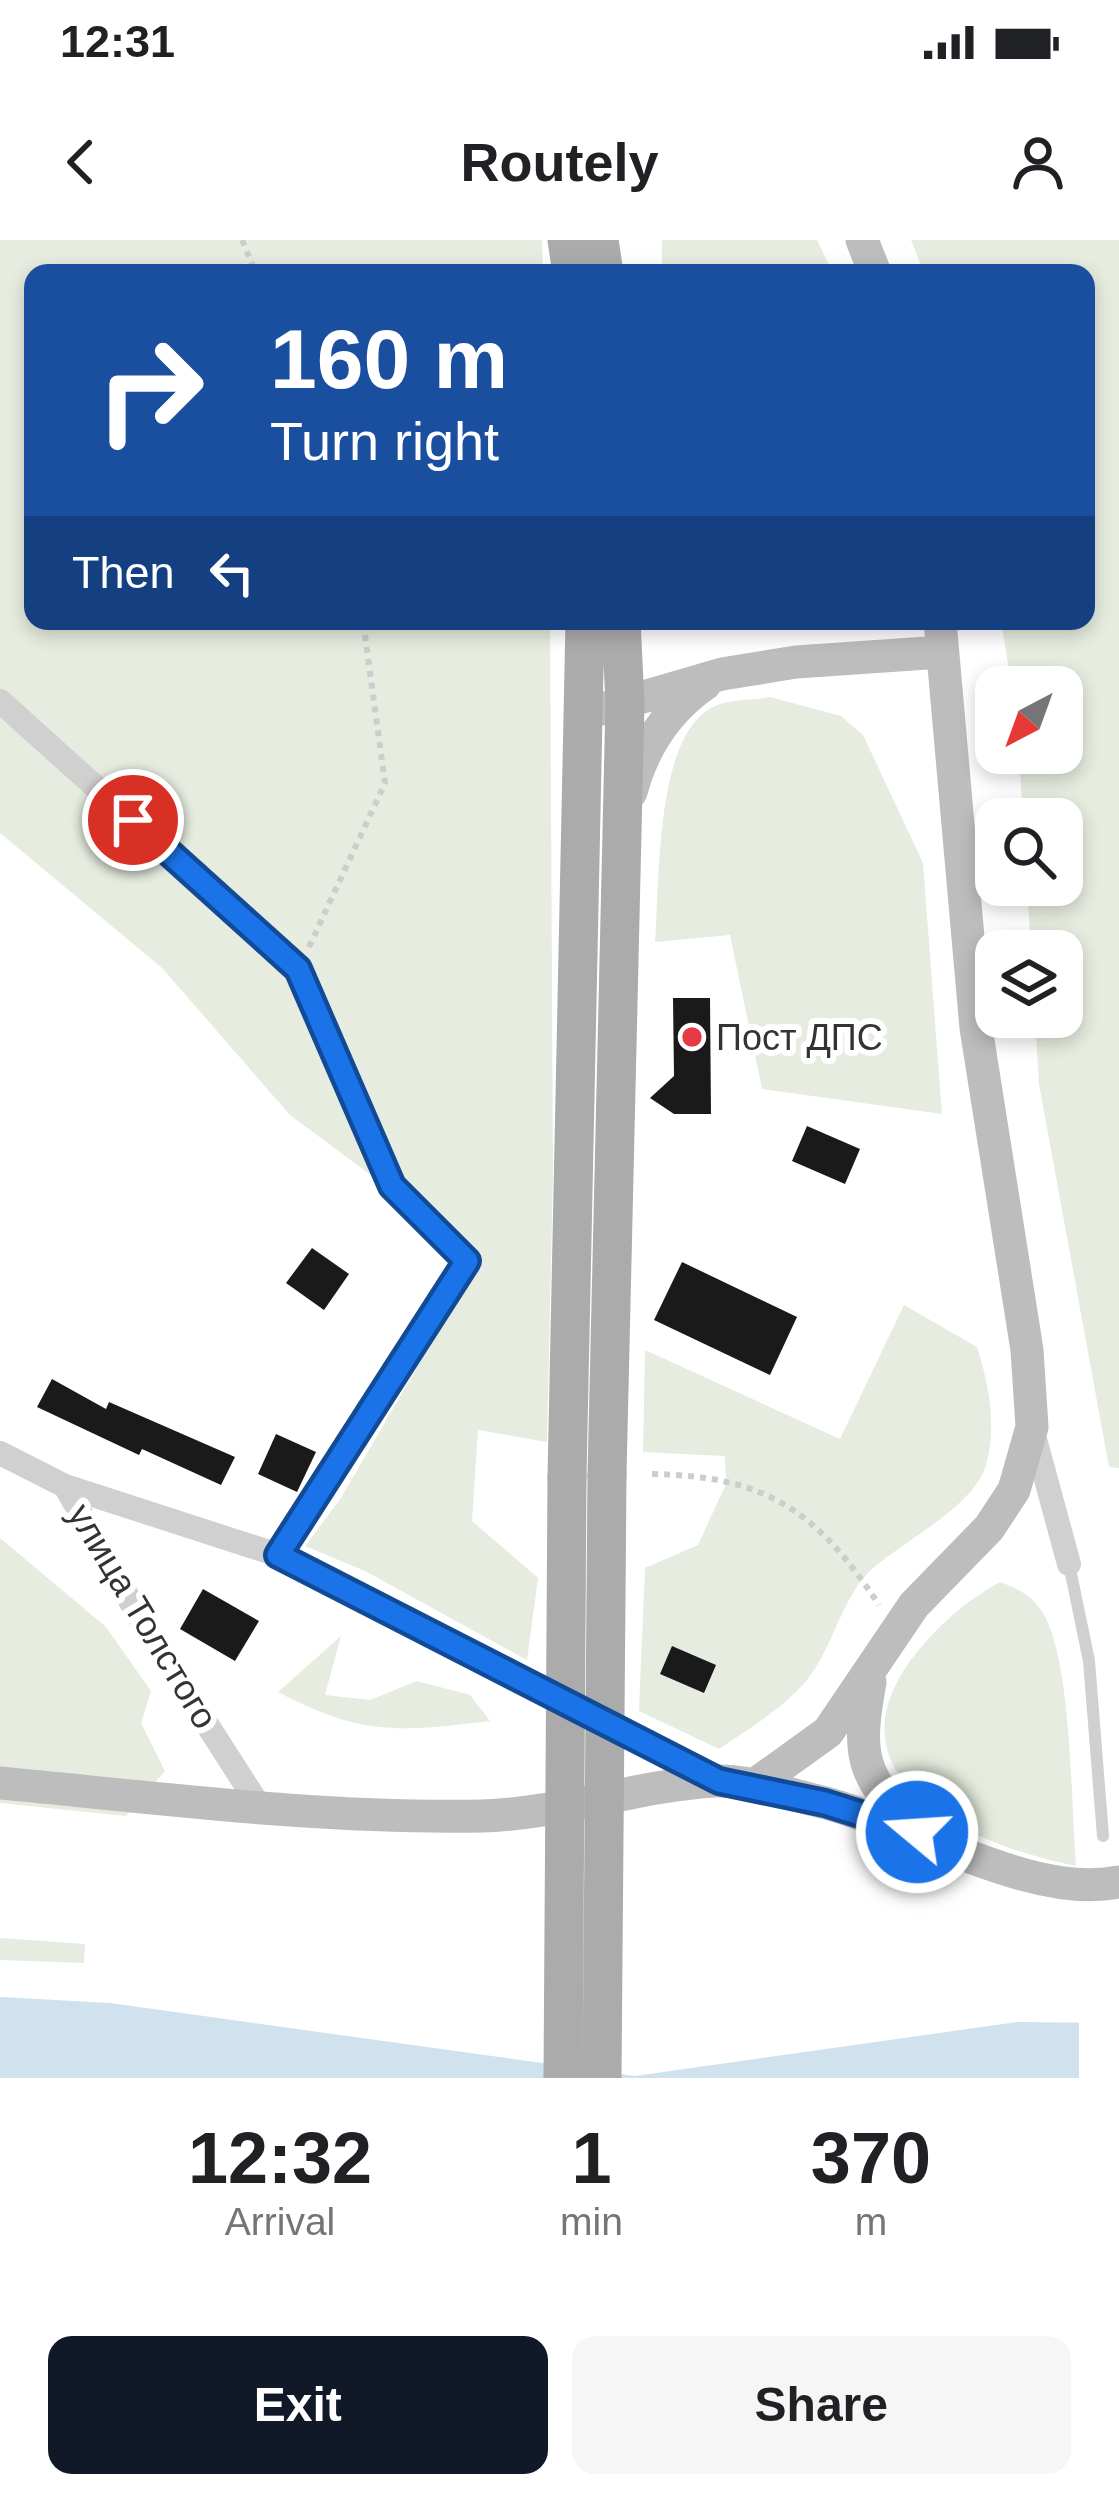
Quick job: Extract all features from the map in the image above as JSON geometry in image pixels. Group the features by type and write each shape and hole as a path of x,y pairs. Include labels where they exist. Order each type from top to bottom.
{"main road":[{"path":"562,2078 567,1477 586,630"},
{"path":"602,2078 607,1475 625,703 621,630"}],"street":[{"path":"586,713 722,674 941,637 976,1028 1027,1350 1032,1427 1069,1564"},
{"path":"621,828 645,748 670,714 722,674"},
{"path":"0,701 298,969 392,1186 467,1261 278,1555"},
{"path":"753,1786 828,1732 914,1605 989,1528 1014,1490 1032,1427"},
{"name":"улица Толстого","path":"0,1454 65,1486 149,1634 260,1807"},
{"path":"65,1486 278,1555 719,1781"},
{"path":"873,1668 860,1740 878,1793 917,1832"},
{"path":"0,1784 260,1807 485,1816 719,1781 753,1786 917,1832 1020,1874 1065,1883 1119,1882"}],"lane":[{"path":"1069,1564 1089,1661 1103,1836"}],"path":[{"path":"298,969 385,783 364,630"},
{"path":"652,1474 706,1475 747,1485 814,1522 897,1631"}],"shaded area":[{"path":"0,240 542,240 543,264 24,264 24,630 550,630 553,1172 547,1442 478,1430 472,1521 538,1578 527,1660 365,1571 305,1546 341,1498 481,1257 290,1115 162,968 0,833"},
{"path":"662,240 817,240 829,264 662,264"},
{"path":"911,240 1119,240 1119,1468 1109,1467 1039,1084 1036,1038 1083,1038 1083,930 1030,930 1028,906 1083,906 1083,798 1022,798 1020,774 1083,774 1083,666 1008,666 1002,630 1095,630 1095,264 920,264"},
{"path":"770,697 841,716 863,735 923,863 942,1114 762,1089 730,935 655,942 664,812 681,746 695,722 715,706"},
{"path":"904,1305 977,1347 991,1421 986,1465 979,1481 953,1509 871,1570 852,1595 806,1681 719,1749 639,1711 645,1568 698,1545 726,1484 725,1456 643,1452 645,1350 840,1439"},
{"path":"0,1538 106,1627 151,1691 141,1723 165,1771 126,1816 0,1803"},
{"path":"1000,1582 1036,1603 1053,1637 1065,1700 1076,1866 992,1841 953,1822 919,1798 895,1769 885,1735 891,1696 917,1652 955,1613"},
{"path":"341,1636 325,1695 370,1700 417,1681 470,1695 490,1721 381,1727 333,1717 278,1692"},
{"path":"0,1938 85,1944 84,1963 0,1960"}],"water":[{"path":"0,1997 110,2003 635,2076 1017,2022 1119,2023 1119,2078 0,2078"}],"pier":[{"path":"1079,2016 1119,2017 1119,2078 1079,2078"}],"building":[{"name":"Пост ДПС","path":"673,998 710,998 711,1114 674,1114 650,1098 674,1076"},
{"path":"807,1126 860,1149 845,1184 792,1161"},
{"path":"312,1248 349,1274 324,1310 286,1283"},
{"path":"682,1262 797,1317 770,1375 654,1320"},
{"path":"52,1379 106,1409 109,1402 235,1457 221,1485 142,1449 139,1455 37,1407"},
{"path":"276,1434 316,1452 297,1492 258,1474"},
{"path":"203,1589 259,1621 235,1661 180,1629"},
{"path":"672,1646 716,1665 704,1693 660,1674"}],"place":[{"name":"Пост ДПС","path":"692,1037"}],"route":[{"path":"133,820 298,969 392,1186 467,1261 278,1555 719,1781 825,1803 917,1832"}]}
